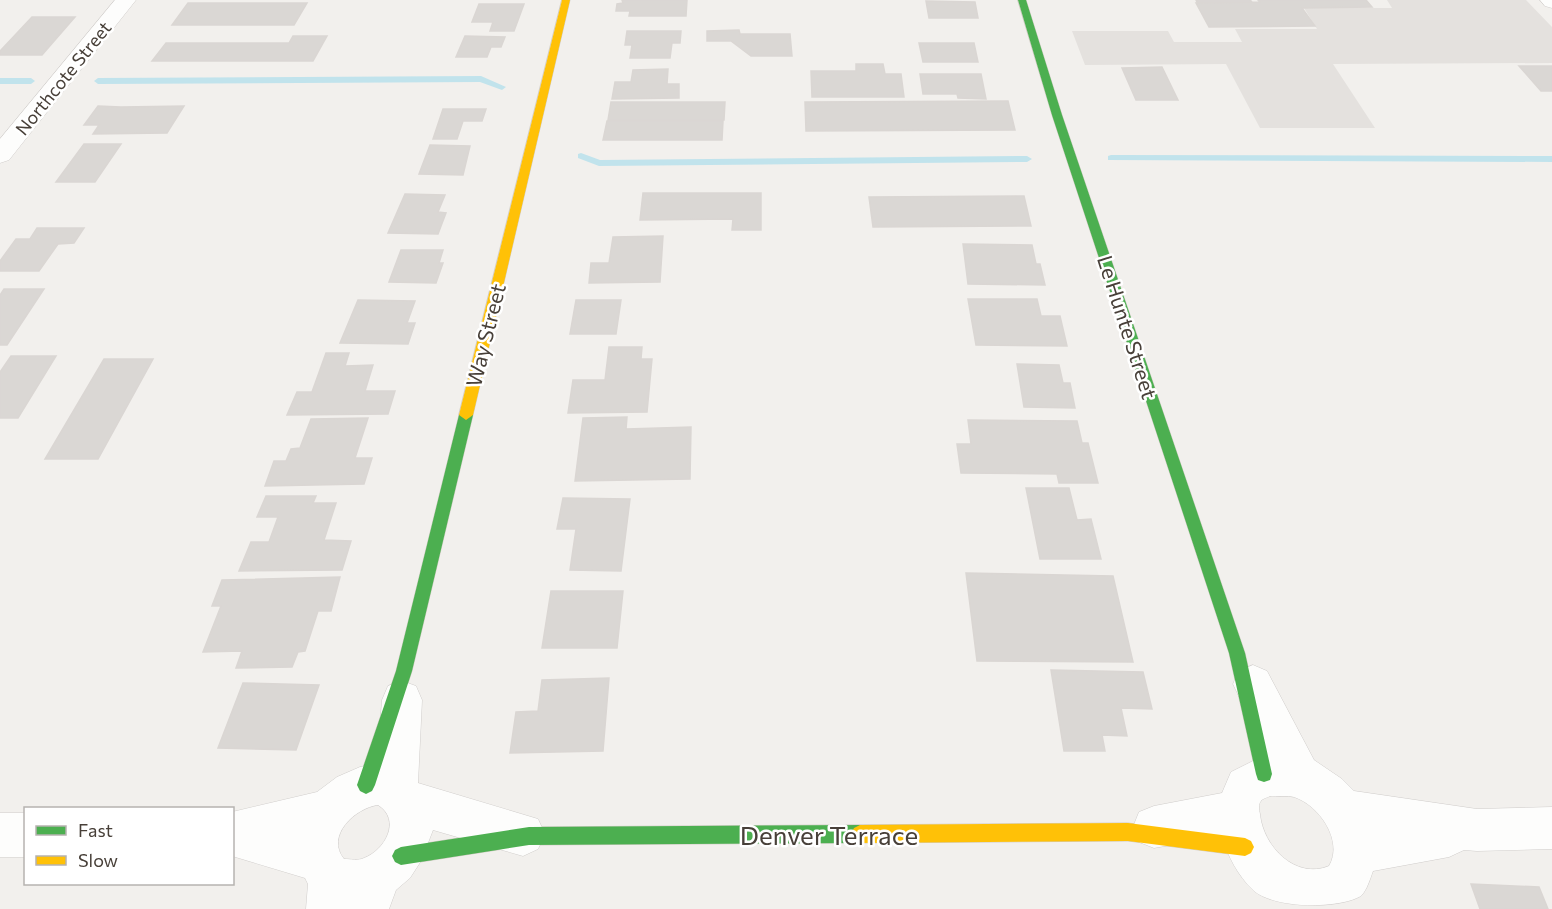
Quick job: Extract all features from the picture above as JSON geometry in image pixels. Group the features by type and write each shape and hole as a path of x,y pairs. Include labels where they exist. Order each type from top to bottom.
{"street":[{"name":"Northcote Street","path":"0,155 126,0"},
{"name":"Way Street","path":"390,792 404,671 566,0"},
{"name":"Le Hunte Street","path":"1022,0 1057,115 1237,653 1282,775"},
{"path":"1325,890 1354,834 1342,811 1328,795 1282,775 1243,789 1240,830 1263,870 1325,890 1477,830"},
{"path":"234,835 326,882 354,884 382,880 410,838 413,820 390,792 345,795 328,811 318,835 326,882"},
{"name":"Denver Terrace","path":"390,792 530,836"},
{"path":"234,834 328,811"},
{"path":"1342,811 1477,830 1552,828"},
{"name":"Denver Terrace","path":"382,880 530,836 1240,830"},
{"path":"0,835 24,835"}],"shaded area":[{"path":"1387,0 1526,0 1552,27 1552,63 1333,64 1375,128 1260,128 1226,64 1085,65 1072,31 1168,31 1174,42 1242,42 1235,29 1317,29 1304,8 1392,8"}],"building":[{"path":"622,0 687,0 686,16 629,16 630,11 616,11 617,4 623,3"},
{"path":"1196,0 1250,0 1252,2 1197,2"},
{"path":"1258,0 1366,0 1372,7 1302,8 1315,26 1209,27 1196,3 1260,2"},
{"path":"926,1 975,2 978,18 929,18"},
{"path":"188,3 307,3 294,25 172,25"},
{"path":"479,4 524,4 514,31 490,31 493,22 472,22"},
{"path":"32,17 75,17 42,55 0,55 0,51"},
{"path":"739,30 740,34 790,34 792,56 751,56 731,41 707,41 707,31"},
{"path":"627,31 681,31 680,43 672,43 670,58 630,58 632,45 625,45"},
{"path":"293,36 327,36 313,61 152,61 166,43 289,43"},
{"path":"465,36 505,37 501,47 491,47 487,57 456,57"},
{"path":"919,43 974,43 978,62 923,62"},
{"path":"856,64 883,64 885,74 901,74 904,97 812,97 811,71 856,71"},
{"path":"1519,66 1552,66 1552,91 1541,91"},
{"path":"1162,67 1178,100 1136,100 1122,68"},
{"path":"668,69 667,84 679,84 679,98 612,99 615,82 631,82 633,70"},
{"path":"920,74 981,74 986,99 958,98 957,94 923,94"},
{"path":"1008,101 1015,130 806,131 805,102"},
{"path":"611,102 725,102 724,120 608,120"},
{"path":"98,106 184,106 167,133 93,134 99,125 84,125"},
{"path":"443,109 486,109 482,121 463,121 457,139 433,139"},
{"path":"607,121 723,121 722,140 603,140"},
{"path":"84,144 121,144 95,182 56,182"},
{"path":"430,145 470,146 463,175 419,174"},
{"path":"643,193 761,193 761,230 732,230 733,219 640,220"},
{"path":"405,194 445,195 438,212 446,213 438,234 388,233"},
{"path":"1024,196 1031,226 873,227 869,197"},
{"path":"37,228 84,228 74,243 58,244 39,271 0,271 0,261 16,239 30,239"},
{"path":"663,236 660,282 589,283 591,263 609,263 613,237"},
{"path":"963,244 1032,245 1036,264 1040,264 1045,285 968,284"},
{"path":"401,250 443,250 439,263 443,263 436,283 389,282"},
{"path":"4,289 44,289 7,345 0,345 0,295"},
{"path":"968,299 1037,299 1041,316 1060,316 1067,346 976,345"},
{"path":"358,300 415,301 407,323 415,323 408,344 340,343"},
{"path":"576,300 621,300 616,334 570,334"},
{"path":"609,347 642,347 641,359 652,359 647,412 568,413 573,380 605,380"},
{"path":"326,353 349,353 345,366 373,365 365,391 395,391 388,414 287,415 297,392 312,392"},
{"path":"11,356 56,356 18,418 0,418 0,372"},
{"path":"104,359 153,359 98,459 45,459"},
{"path":"1017,364 1059,365 1063,383 1070,383 1075,408 1024,407"},
{"path":"627,417 626,429 691,427 690,479 575,481 583,418"},
{"path":"368,418 355,458 372,458 364,484 265,486 274,461 286,461 291,449 300,448 311,419"},
{"path":"968,420 1077,421 1082,443 1088,443 1098,483 1059,483 1057,474 961,473 957,444 971,444"},
{"path":"1026,488 1069,488 1077,520 1091,519 1101,559 1040,559"},
{"path":"266,496 316,496 313,503 336,503 324,540 351,541 342,570 239,571 251,542 269,542 278,517 257,517"},
{"path":"563,498 630,499 621,571 570,570 576,529 557,529"},
{"path":"966,573 1113,576 1133,662 977,661"},
{"path":"340,577 331,611 318,611 305,651 298,652 292,667 236,668 242,651 203,652 221,606 212,606 222,580"},
{"path":"551,591 623,591 617,648 542,648"},
{"path":"1051,670 1143,672 1152,709 1121,708 1127,736 1102,735 1105,751 1064,751"},
{"path":"609,678 603,751 510,753 516,712 538,711 542,680"},
{"path":"243,683 319,685 296,750 218,748"},
{"path":"1471,884 1539,887 1548,909 1480,909"}],"waterway":[{"path":"98,81 481,79 502,87"},
{"path":"0,81 31,81"},
{"path":"581,156 599,163 1027,159"},
{"path":"1111,158 1552,159"}],"traffic: fast":[{"path":"1022,0 1057,115 1237,653 1264,774"},
{"path":"366,785 404,671 466,415"},
{"path":"401,856 529,836 860,834"}],"traffic: slow":[{"path":"466,415 566,0"},
{"path":"860,834 1128,832 1245,847"}]}
